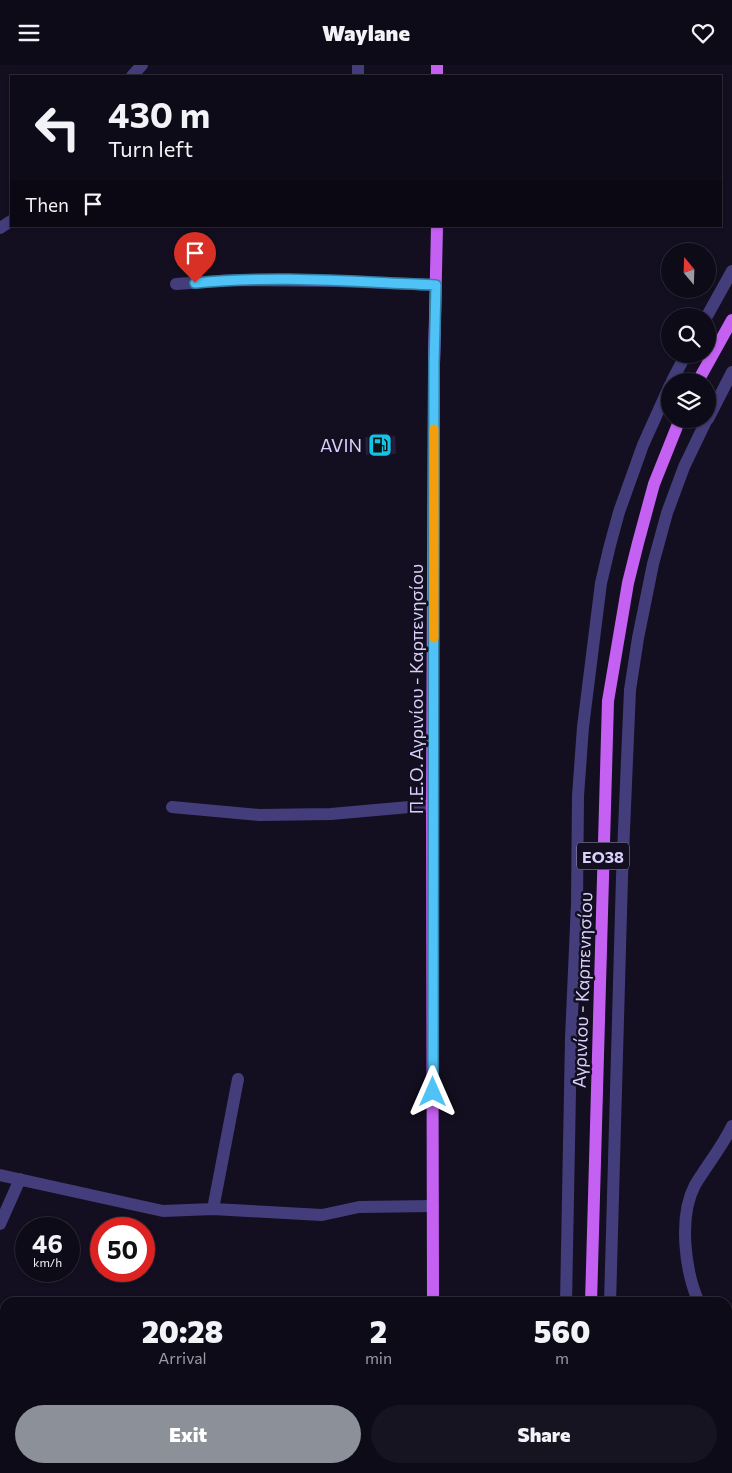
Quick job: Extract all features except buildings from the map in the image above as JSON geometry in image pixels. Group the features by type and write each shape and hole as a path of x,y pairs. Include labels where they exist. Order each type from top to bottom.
{"main road":[{"name":"Π.Ε.Ο. Αγρινίου - Καρπενησίου","path":"433,1297 432,805 434,364 438,227"},
{"path":"702,373 732,320"},
{"name":"Αγρινίου - Καρπενησίου","path":"591,1297 608,701 628,583 638,543 654,484 676,428"}],"street":[{"path":"133,75 142,65"},
{"path":"711,308 732,271"},
{"path":"176,284 243,280 436,285"},
{"path":"716,402 732,372"},
{"path":"566,1297 570,1067 577,903 578,796 583,727 601,583 612,537 619,511 643,445 661,405"},
{"path":"610,1297 622,877 630,690 653,564 667,513 684,467 703,428"},
{"path":"172,807 259,815 331,814 432,805"},
{"path":"213,1209 238,1079"},
{"path":"697,1297 689,1268 685,1235 686,1218 695,1186 724,1142 732,1126"},
{"path":"0,1175 163,1211 213,1209 322,1215 358,1207 433,1206"},
{"path":"0,1224 20,1179"}],"slow traffic":[{"path":"434,429 434,638"}],"place":[{"name":"AVIN","path":"380,445"}],"route":[{"path":"195,283 233,280 302,280 436,285 432,805 433,1092"}]}
